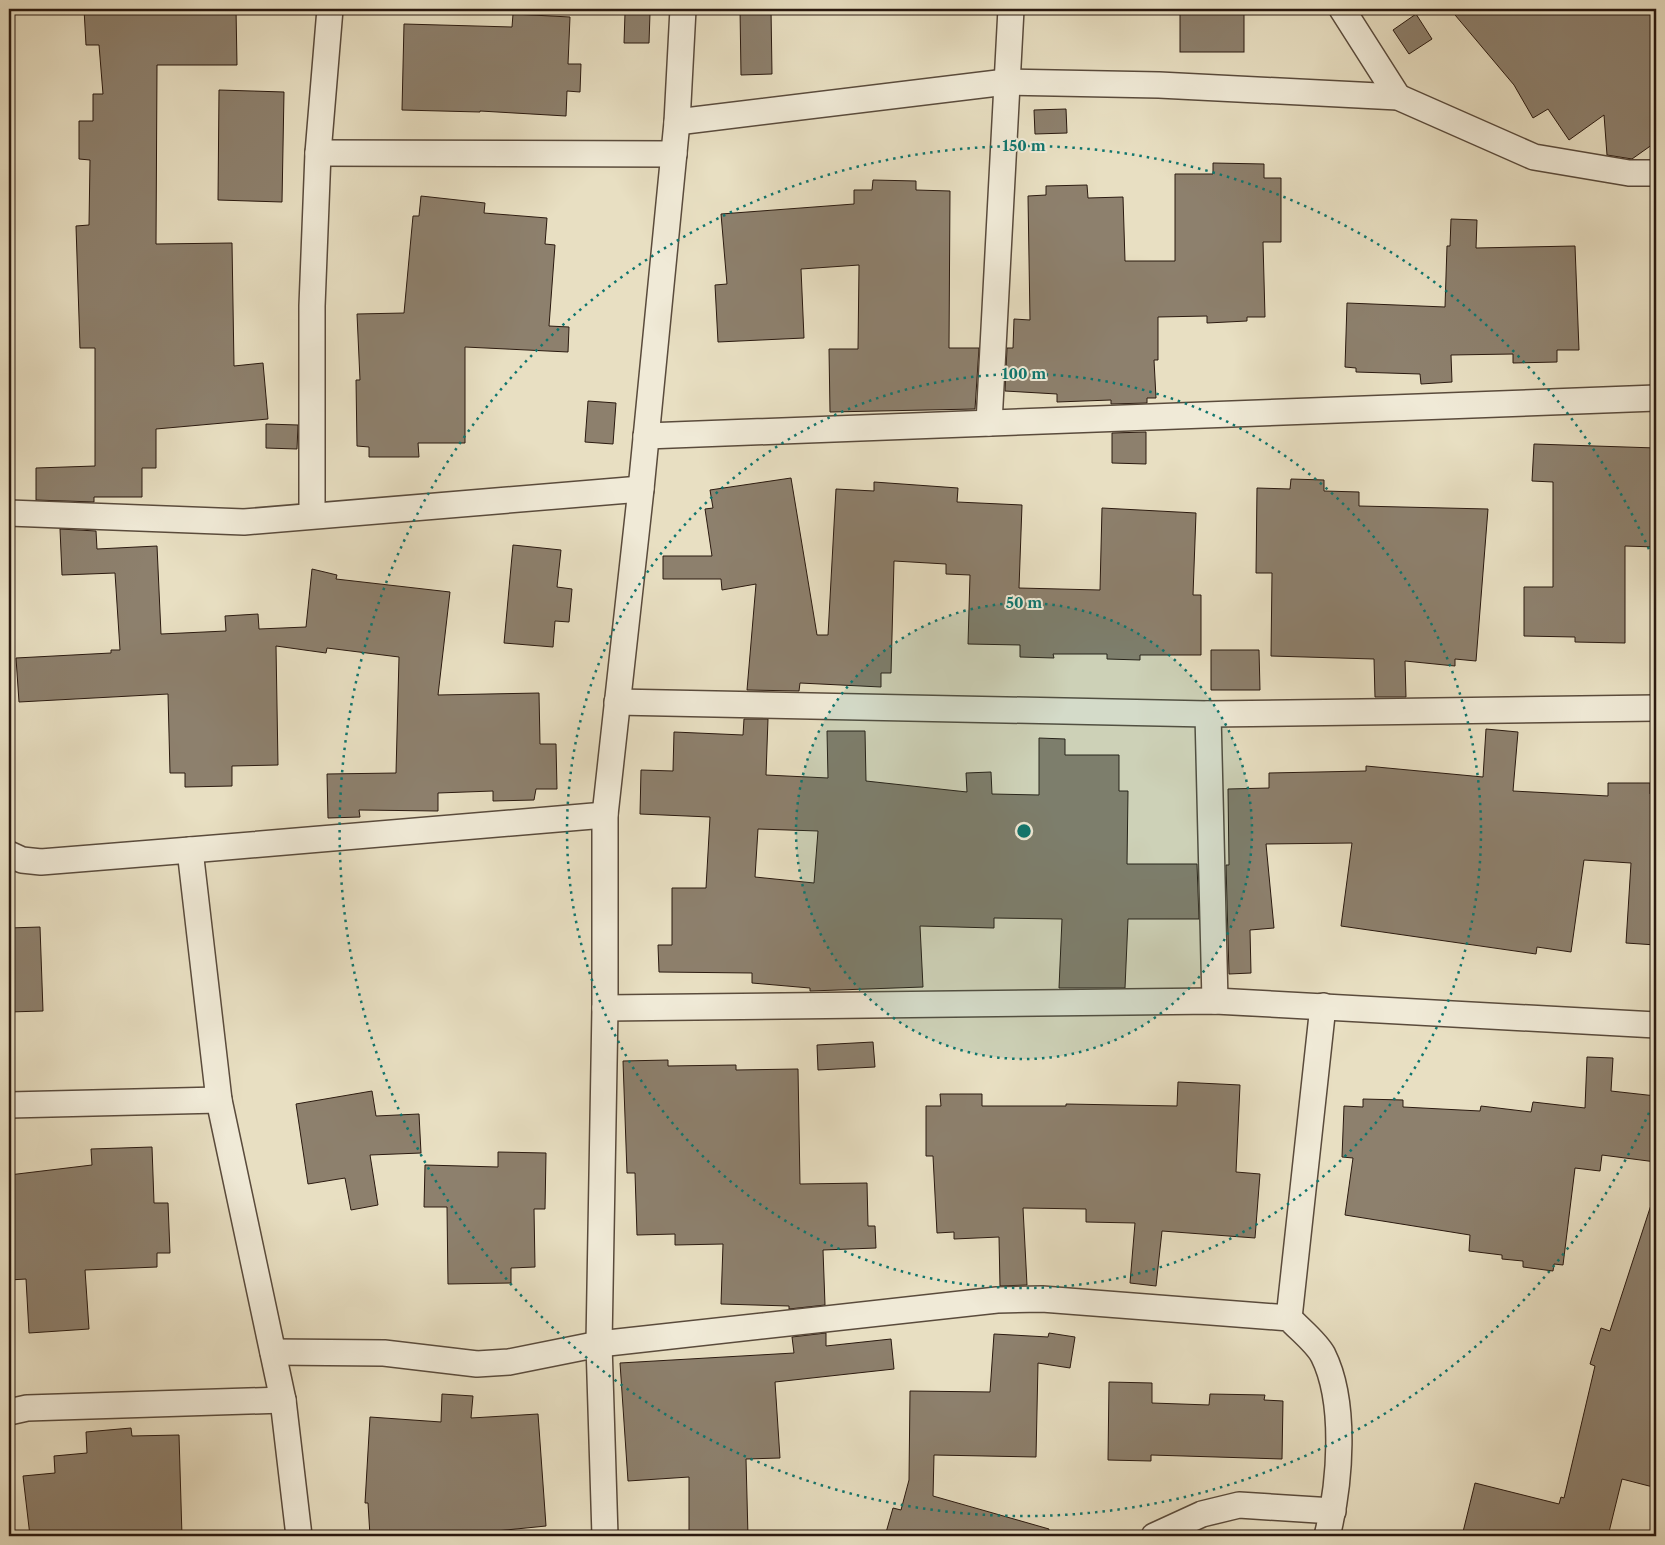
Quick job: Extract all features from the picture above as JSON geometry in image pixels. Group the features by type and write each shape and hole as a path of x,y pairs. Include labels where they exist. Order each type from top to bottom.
{"street":[{"path":"312,515 312,306 318,153 330,9"},
{"path":"605,1536 599,1344 605,1008 605,816 641,490 674,154 683,9"},
{"path":"989,423 1011,9"},
{"path":"1342,9 1398,97"},
{"path":"677,122 1006,82 1159,85 1398,97 1534,157 1629,173 1656,172"},
{"path":"318,153 674,154"},
{"path":"646,436 1656,398"},
{"path":"9,513 244,522 312,515 641,490"},
{"path":"617,702 1208,714 1656,708"},
{"path":"1208,714 1215,1001"},
{"path":"9,854 22,860 41,862 605,816"},
{"path":"190,850 219,1100 284,1400 299,1536"},
{"path":"605,1008 1215,1001 1656,1025"},
{"path":"1289,1318 1323,1006"},
{"path":"9,1105 219,1100"},
{"path":"273,1352 384,1353 477,1364 509,1362 599,1344 997,1300 1042,1300 1289,1318 1322,1354 1336,1400 1338,1439 1333,1510 1327,1536"},
{"path":"9,1412 28,1408 284,1400"},
{"path":"1154,1536 1202,1514 1239,1505 1333,1510"}],"building":[{"path":"84,9 236,9 237,65 157,65 156,244 232,243 234,366 263,363 268,419 156,429 156,468 142,468 142,497 94,497 94,502 36,500 36,468 95,466 95,348 80,348 76,226 89,225 90,160 79,159 79,121 93,121 93,94 103,94 99,45 86,45"},
{"path":"740,9 771,9 772,74 741,75"},
{"path":"1180,9 1244,9 1244,52 1180,52"},
{"path":"1450,9 1647,9 1656,21 1656,142 1632,159 1607,155 1604,115 1569,140 1548,109 1533,118 1514,85"},
{"path":"625,13 650,13 649,43 624,43"},
{"path":"513,14 570,17 568,64 581,64 580,92 567,91 566,116 480,111 402,110 404,24 512,27"},
{"path":"1416,14 1432,39 1409,54 1393,30"},
{"path":"219,90 284,92 282,202 218,200"},
{"path":"1066,109 1067,133 1035,134 1034,110"},
{"path":"1213,163 1264,164 1264,178 1281,178 1281,242 1263,242 1265,317 1247,317 1247,321 1207,323 1207,316 1158,317 1158,360 1154,360 1156,398 1147,398 1147,403 1111,404 1111,400 1057,402 1057,394 1005,391 1007,348 1013,348 1014,319 1030,320 1028,196 1046,195 1046,186 1087,185 1088,198 1123,197 1125,261 1175,261 1175,174 1213,174"},
{"path":"873,180 916,181 916,190 950,191 949,348 979,348 975,409 830,412 829,349 858,349 859,265 801,269 804,338 718,342 715,285 727,284 721,214 854,204 854,190 872,190"},
{"path":"421,196 485,203 484,213 547,218 545,244 555,245 549,326 569,327 568,352 465,347 465,443 418,443 419,457 369,457 369,447 357,446 356,380 360,380 357,314 404,313 413,216 419,216"},
{"path":"1451,219 1477,220 1476,248 1575,246 1579,350 1557,350 1557,362 1513,363 1513,354 1451,355 1452,382 1421,384 1420,374 1356,372 1356,368 1345,367 1347,303 1445,307 1447,246 1450,246"},
{"path":"588,401 616,403 613,444 585,442"},
{"path":"266,424 298,425 297,449 266,448"},
{"path":"1146,432 1146,464 1112,463 1112,433"},
{"path":"1534,444 1656,448 1656,547 1625,546 1625,643 1575,642 1575,637 1524,636 1524,587 1553,587 1553,482 1532,481"},
{"path":"791,478 817,635 828,635 836,489 874,491 874,482 958,488 957,502 1022,505 1019,588 1100,590 1102,508 1196,513 1193,595 1201,595 1201,655 1140,655 1140,660 1107,659 1107,654 1053,654 1054,658 1020,657 1020,645 968,644 970,575 946,574 946,564 894,561 891,673 881,673 881,687 800,683 799,691 747,690 756,584 722,590 721,579 663,579 663,556 712,556 705,509 713,508 710,490"},
{"path":"1291,479 1324,480 1324,491 1359,492 1359,506 1488,509 1476,661 1455,659 1455,666 1405,661 1406,697 1375,697 1374,659 1271,656 1272,573 1256,573 1257,488 1290,489"},
{"path":"60,529 96,531 97,549 157,546 161,634 226,631 225,616 258,614 259,629 306,627 312,569 337,575 336,579 450,592 438,695 539,693 540,744 556,744 557,789 536,789 534,800 493,801 493,791 438,793 438,811 359,810 360,817 328,818 327,774 396,773 399,657 327,648 326,653 276,646 278,765 232,766 232,786 185,787 185,773 170,773 168,694 19,702 16,658 111,653 111,650 120,650 115,573 62,575"},
{"path":"513,545 561,550 557,587 572,589 569,622 555,621 553,647 504,643"},
{"path":"1211,650 1259,650 1260,690 1211,690"},
{"path":"744,719 768,719 766,775 828,778 827,731 865,731 866,781 967,792 966,773 991,772 992,794 1039,795 1039,738 1065,739 1065,755 1119,755 1119,791 1128,791 1127,864 1197,864 1199,919 1128,919 1125,988 1059,988 1062,919 994,918 994,928 920,926 923,987 810,991 810,988 752,983 752,973 659,972 658,945 672,945 672,888 706,888 710,817 640,814 641,770 673,771 674,732 743,735","holes":["758,829 818,831 814,883 755,877"]},
{"path":"1486,729 1518,732 1513,791 1608,796 1608,783 1650,783 1650,794 1656,795 1656,945 1626,943 1631,863 1584,860 1571,952 1537,947 1536,954 1341,926 1352,843 1266,844 1274,928 1250,930 1251,973 1229,974 1226,865 1229,865 1228,789 1269,788 1269,773 1366,771 1366,766 1483,777"},
{"path":"40,927 43,1011 9,1012 9,928"},
{"path":"873,1042 875,1067 818,1070 817,1045"},
{"path":"1587,1057 1613,1058 1611,1091 1656,1096 1656,1162 1602,1155 1600,1171 1575,1168 1563,1265 1554,1264 1553,1271 1523,1267 1523,1261 1502,1259 1502,1255 1469,1251 1470,1235 1345,1215 1353,1158 1342,1157 1344,1106 1363,1107 1363,1099 1403,1100 1403,1107 1480,1111 1481,1106 1531,1112 1533,1102 1585,1108"},
{"path":"668,1060 668,1066 736,1065 736,1070 798,1069 800,1184 867,1183 868,1226 875,1226 876,1248 823,1250 825,1305 789,1309 789,1306 721,1304 723,1244 675,1245 675,1234 637,1235 635,1173 627,1173 623,1061"},
{"path":"1178,1082 1240,1085 1236,1172 1260,1174 1255,1238 1162,1231 1156,1286 1130,1283 1135,1223 1086,1222 1086,1209 1023,1208 1027,1285 1000,1286 999,1237 954,1239 954,1232 937,1233 933,1156 926,1156 926,1106 941,1106 940,1094 982,1094 982,1106 1066,1106 1066,1104 1177,1106"},
{"path":"372,1091 376,1116 419,1114 421,1153 370,1155 378,1205 351,1210 345,1178 308,1184 296,1104"},
{"path":"152,1147 154,1203 168,1203 170,1253 157,1253 157,1267 85,1270 89,1329 29,1333 26,1279 9,1280 9,1175 92,1165 91,1149"},
{"path":"498,1152 546,1153 545,1209 534,1209 535,1267 511,1268 511,1283 448,1284 447,1207 424,1207 425,1165 498,1167"},
{"path":"1651,1205 1656,1206 1656,1474 1653,1487 1622,1479 1608,1536 1462,1536 1475,1483 1559,1504 1561,1497 1564,1498 1595,1366 1590,1364 1601,1328 1610,1331"},
{"path":"826,1333 826,1346 891,1339 894,1369 775,1382 780,1458 746,1459 748,1536 689,1534 689,1477 628,1481 620,1363 794,1353 792,1337"},
{"path":"1049,1333 1075,1337 1070,1368 1038,1363 1036,1457 934,1455 933,1496 1049,1529 1048,1536 885,1536 893,1508 901,1510 909,1480 910,1391 990,1392 994,1334 1048,1337"},
{"path":"1109,1382 1152,1383 1152,1403 1209,1405 1210,1394 1265,1395 1264,1400 1283,1401 1282,1459 1151,1455 1151,1461 1108,1460"},
{"path":"442,1394 473,1396 471,1418 538,1414 546,1526 476,1533 477,1536 370,1536 368,1503 365,1503 370,1417 441,1422"},
{"path":"131,1428 132,1436 179,1435 182,1536 147,1536 147,1531 85,1536 30,1536 23,1476 55,1473 54,1456 87,1453 86,1432"}]}
